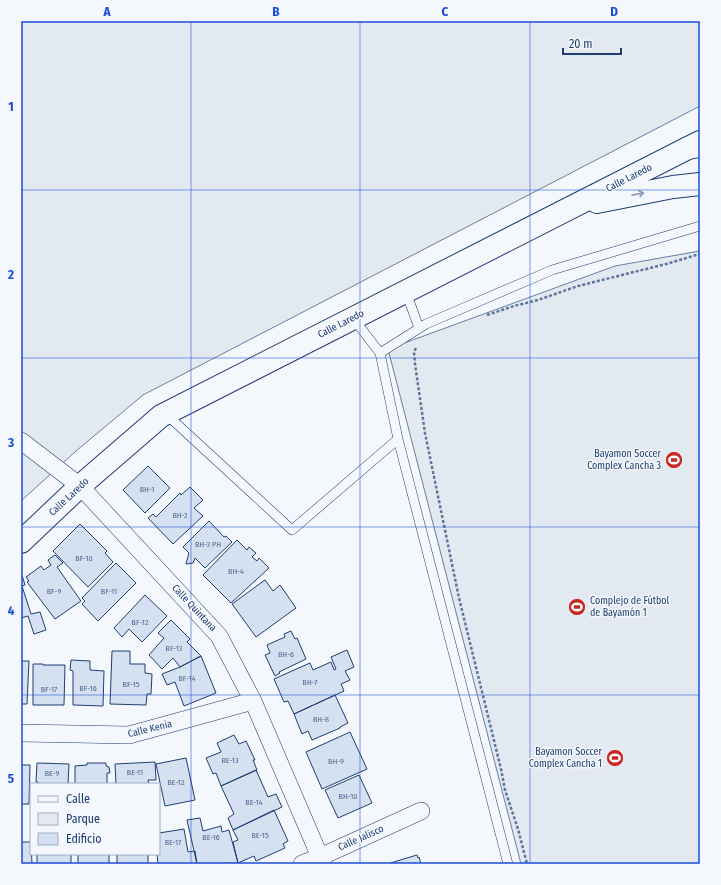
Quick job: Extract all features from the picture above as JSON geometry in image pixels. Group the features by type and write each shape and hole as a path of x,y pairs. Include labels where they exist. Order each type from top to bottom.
{"main road":[{"name":"Calle Laredo","path":"21,542 80,486 165,414 696,145"},
{"path":"572,207 673,187 700,184"}],"street":[{"name":"Calle Quintana","path":"21,441 80,486 219,636 253,701 322,860"},
{"name":"Calle Kenia","path":"21,733 129,735 253,701"},
{"name":"Calle Jalisco","path":"302,864 322,860 421,811"}],"lane":[{"path":"380,353 426,324 552,270 700,226"},
{"path":"406,292 419,328"},
{"path":"353,318 380,353 398,439 508,864"},
{"path":"165,414 292,530 398,439"}],"path":[{"path":"485,316 578,286 700,254"},
{"path":"417,344 414,352 425,433 459,598 500,761 505,790 518,829 527,864"}],"green space":[{"path":"21,21 700,21 700,106 143,395 76,451 21,501"},
{"name":"Complejo de Fútbol de Bayamón 1","path":"700,251 700,864 521,864 388,349 615,266"}],"building":[{"path":"148,466 170,488 145,513 123,490"},
{"path":"190,487 203,500 194,508 203,516 173,544 148,518 153,514 156,517 180,493 181,495"},
{"path":"209,521 224,537 226,536 232,542 205,568 195,558 193,563 186,564 189,553 183,547"},
{"path":"80,524 107,551 105,553 113,562 88,587 53,551"},
{"path":"237,540 247,550 249,547 256,553 252,557 257,561 259,558 269,568 231,603 203,575"},
{"path":"55,555 63,563 57,567 81,601 55,619 27,582 29,581 26,577 41,566 44,570 51,565 48,560"},
{"path":"116,563 136,583 98,621 82,604 85,601 82,598"},
{"path":"21,575 25,585 22,586 31,614 40,612 46,630 34,634 28,616 21,618"},
{"path":"265,580 273,591 280,585 296,608 256,637 232,604"},
{"path":"145,595 167,616 142,642 129,629 122,637 114,628"},
{"path":"171,620 190,639 187,642 201,656 180,667 173,658 162,669 149,655 164,638 158,633"},
{"path":"291,631 295,639 297,638 306,659 279,672 280,673 275,676 265,655 270,653 267,645 285,637 284,634"},
{"path":"347,650 354,667 345,671 350,680 341,684 344,691 294,714 288,701 284,702 274,679 310,663 313,670 331,662 334,670 336,669 331,657"},
{"path":"112,651 130,651 130,664 145,664 145,673 152,674 151,694 147,694 146,705 110,704"},
{"path":"201,656 216,693 184,706 175,682 167,685 162,674"},
{"path":"71,660 90,661 90,670 104,671 103,706 73,705 73,671 70,670"},
{"path":"21,661 29,661 27,704 21,704"},
{"path":"33,664 65,665 64,705 33,705"},
{"path":"335,695 348,723 312,740 308,731 302,734 294,714"},
{"path":"350,732 367,769 322,789 306,752"},
{"path":"234,735 239,744 246,741 255,760 253,760 257,770 221,786 216,773 213,774 206,758 221,752 217,743"},
{"path":"186,758 195,800 165,806 156,764"},
{"path":"155,762 156,780 148,780 149,783 116,783 115,764"},
{"path":"37,763 69,764 68,783 36,782"},
{"path":"87,763 106,763 106,766 109,767 110,773 107,773 107,783 75,783 75,766 87,765"},
{"path":"21,765 30,765 29,804 21,804"},
{"path":"256,770 268,797 276,794 282,807 233,830 228,818 234,814 221,786"},
{"path":"359,775 372,803 338,818 325,790"},
{"path":"274,810 288,841 283,844 285,848 256,861 254,856 238,863 233,842 238,840 233,830"},
{"path":"200,818 203,831 221,826 222,832 229,830 238,863 197,864 187,820"},
{"path":"184,829 188,852 195,851 197,864 158,864 157,855 160,855 160,833"},
{"path":"21,842 30,842 32,864 21,864"},
{"path":"37,855 71,855 71,864 37,864"},
{"path":"78,855 109,855 109,864 78,864"},
{"path":"117,855 148,855 148,864 117,864"},
{"path":"417,855 421,864 387,864"}],"place":[{"name":"Bayamon Soccer Complex Cancha 3","path":"674,460"},
{"name":"Complejo de Fútbol de Bayamón 1","path":"577,607"},
{"name":"Bayamon Soccer Complex Cancha 1","path":"615,758"}]}
